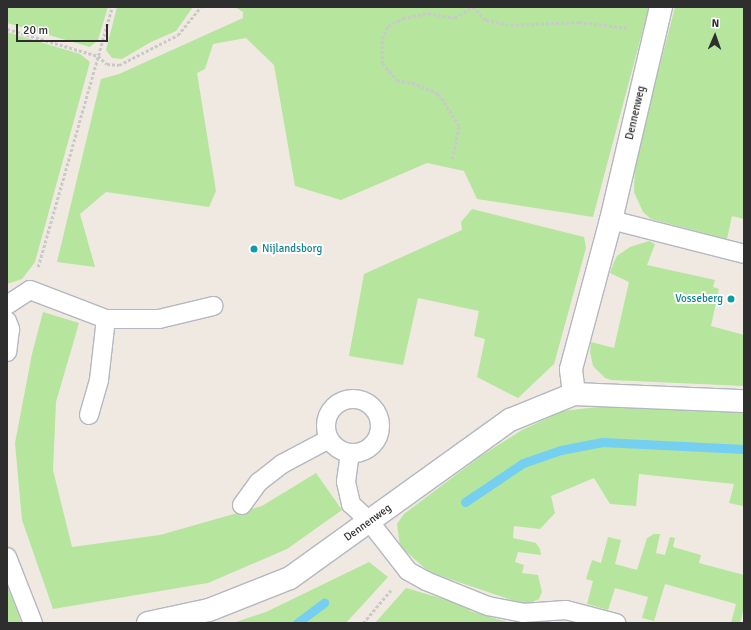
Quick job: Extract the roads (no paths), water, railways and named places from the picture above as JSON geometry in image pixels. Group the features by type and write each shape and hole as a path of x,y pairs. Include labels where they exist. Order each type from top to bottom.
{"street":[{"name":"Dennenweg","path":"574,394 571,369 611,220 661,7"},
{"name":"Dennenweg","path":"148,623 209,610 290,578 510,420 574,394 744,401"}],"lane":[{"path":"611,220 744,254"},
{"path":"7,305 30,290 106,319 159,319 213,306"},
{"path":"89,415 99,380 106,319"},
{"path":"7,321 10,339 7,352"},
{"path":"348,400 365,402 378,416 378,434 368,448 350,453 334,446 329,439 326,423 333,407 348,400"},
{"path":"242,505 259,482 282,464 329,439"},
{"path":"350,453 346,482 351,504 370,522 408,571 426,581 488,606 523,613 566,610 616,623"},
{"path":"7,557 33,623"}],"waterway":[{"path":"465,502 523,463 561,450 602,442 744,449"},
{"path":"297,623 324,603"}],"place":[{"name":"Nijlandsborg","path":"254,249"},
{"name":"Vosseberg","path":"731,299"}]}
